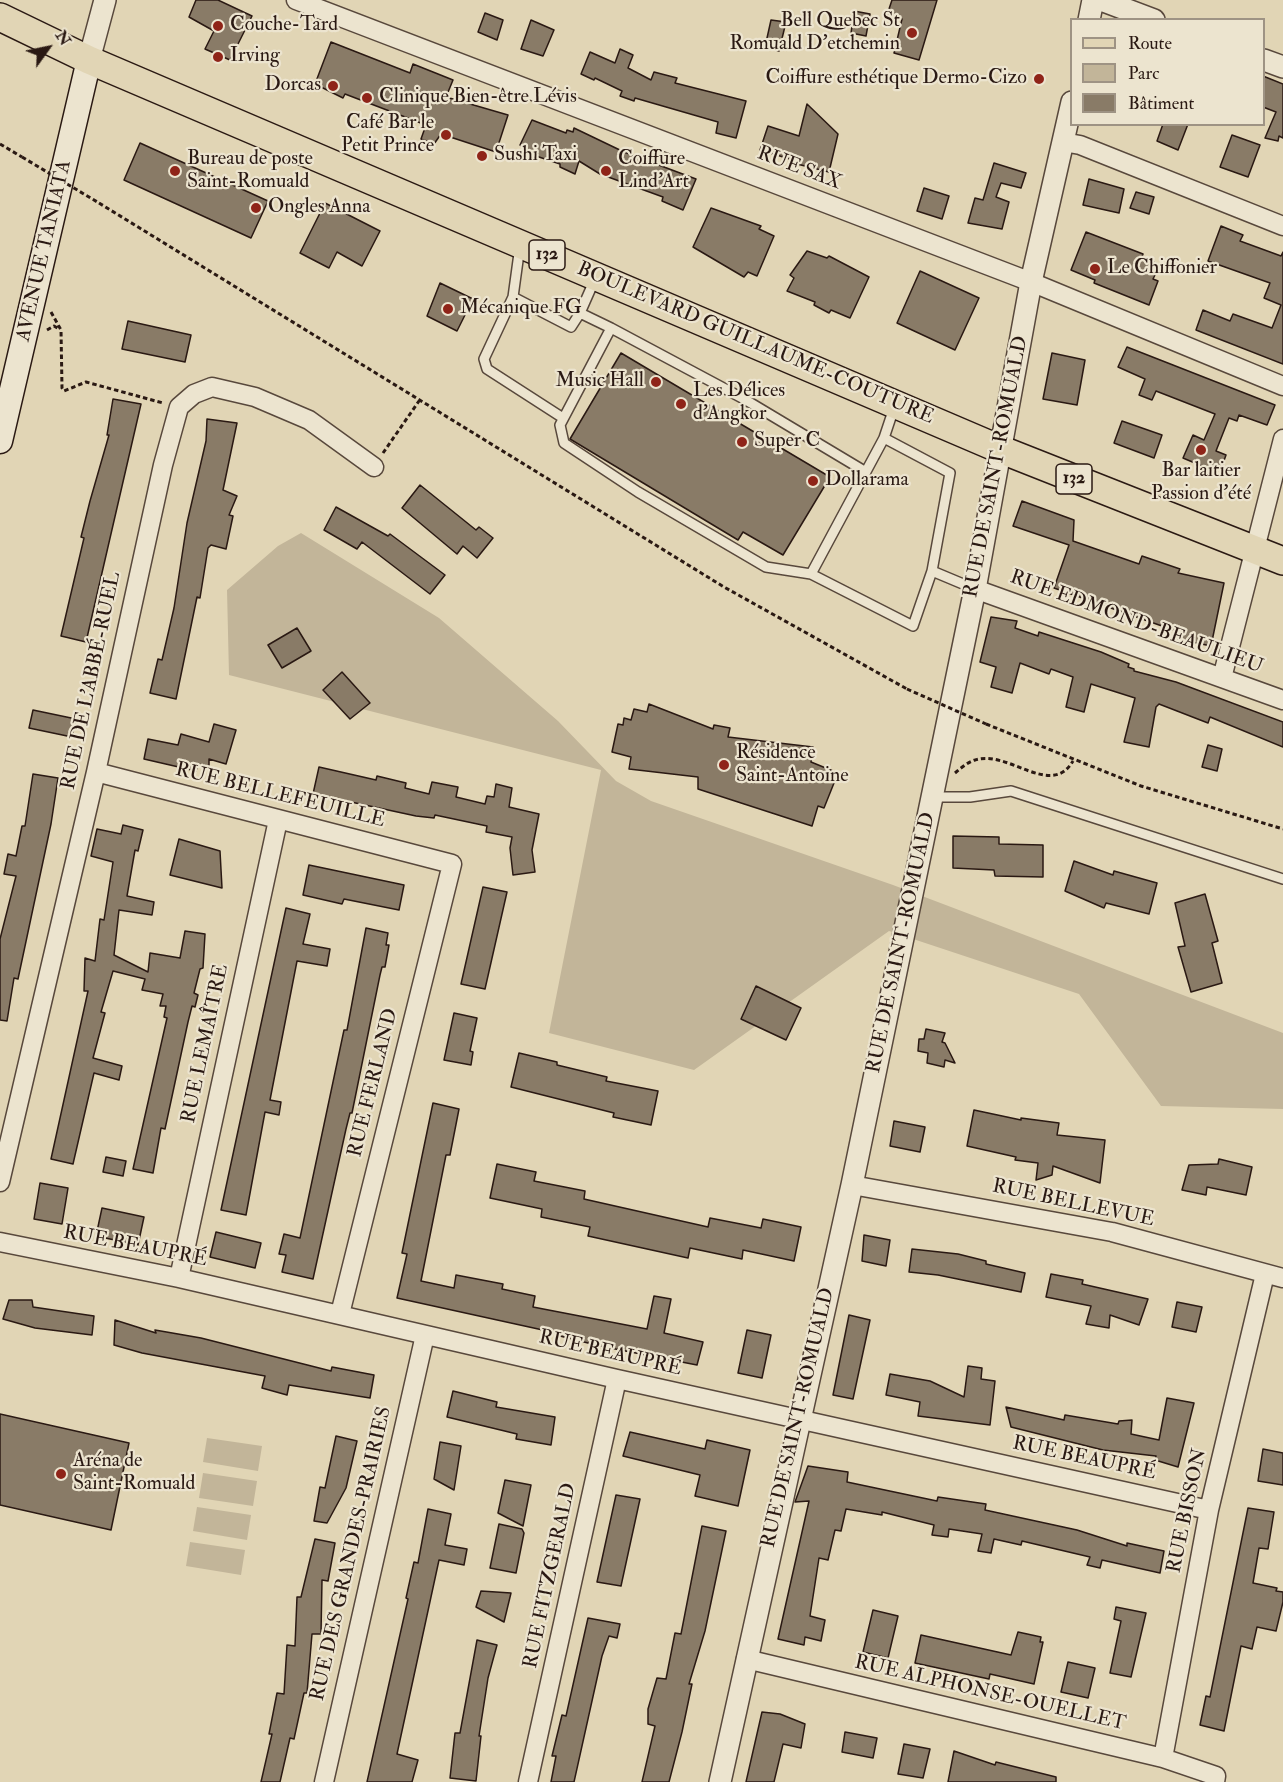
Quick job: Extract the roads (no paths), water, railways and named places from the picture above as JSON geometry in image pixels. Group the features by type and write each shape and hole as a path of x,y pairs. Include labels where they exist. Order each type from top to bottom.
{"main road":[{"name":"BOULEVARD GUILLAUME-COUTURE","path":"0,17 90,60 1002,450 1254,552 1283,561"},
{"name":"AVENUE TANIATA","path":"0,441 90,60"}],"street":[{"path":"90,60 105,0"},
{"path":"1089,18 1093,0"},
{"path":"1101,0 1149,18"},
{"name":"RUE SAX","path":"302,1 1031,282 1283,386"},
{"path":"1265,61 1283,68"},
{"name":"RUE DE SAINT-ROMUALD","path":"720,1782 798,1419 852,1185 975,589 1031,282 1070,107"},
{"path":"1063,142 1080,145 1283,226"},
{"name":"RUE DE L'ABBÉ-RUEL","path":"0,1182 96,772 162,465 179,407 194,394 212,387 255,397 309,420 374,467"},
{"path":"1222,678 1283,439"},
{"name":"RUE EDMOND-BEAULIEU","path":"975,589 1283,700"},
{"name":"RUE BELLEFEUILLE","path":"96,772 452,864"},
{"name":"RUE LEMAÎTRE","path":"178,1278 278,819"},
{"name":"RUE FERLAND","path":"340,1314 452,864"},
{"name":"RUE BELLEVUE","path":"852,1185 1112,1232 1283,1278"},
{"name":"RUE BEAUPRÉ","path":"0,1242 178,1278 617,1379 1209,1510"},
{"name":"RUE BISSON","path":"1163,1758 1209,1510 1265,1274"},
{"name":"RUE DES GRANDES-PRAIRIES","path":"324,1782 424,1335"},
{"name":"RUE FITZGERALD","path":"528,1782 617,1379"},
{"name":"RUE ALPHONSE-OUELLET","path":"746,1659 1163,1758 1216,1776 1215,1782"}],"lane":[{"path":"520,244 513,297 484,359 487,369 563,418"},
{"path":"513,297 571,327 580,313 596,276"},
{"path":"580,313 744,399 866,472"},
{"path":"611,328 560,425 564,443 638,492 766,567 810,574 913,626 932,571 950,473 884,438"},
{"path":"810,574 884,438 896,404"},
{"path":"932,571 975,589"},
{"path":"933,792 970,797 1011,791 1283,879"}],"place":[{"name":"Couche-Tard","path":"218,26"},
{"name":"Bell Quebec St Romuald D'etchemin","path":"912,33"},
{"name":"Irving","path":"218,57"},
{"name":"Coiffure esthétique Dermo-Cizo","path":"1039,79"},
{"name":"Dorcas","path":"333,86"},
{"name":"Clinique Bien-être Lévis","path":"367,98"},
{"name":"Café Bar le Petit Prince","path":"446,135"},
{"name":"Sushi Taxi","path":"482,156"},
{"name":"Bureau de poste Saint-Romuald","path":"175,171"},
{"name":"Coiffure Lind'Art","path":"606,171"},
{"name":"Ongles Anna","path":"256,208"},
{"name":"Le Chiffonier","path":"1095,269"},
{"name":"Mécanique FG","path":"448,309"},
{"name":"Music Hall","path":"656,382"},
{"name":"Les Délices d'Angkor","path":"681,404"},
{"name":"Super C","path":"742,442"},
{"name":"Bar laitier Passion d'été","path":"1201,450"},
{"name":"Dollarama","path":"813,481"},
{"name":"Résidence Saint-Antoine","path":"724,765"},
{"name":"Aréna de Saint-Romuald","path":"61,1474"}]}
